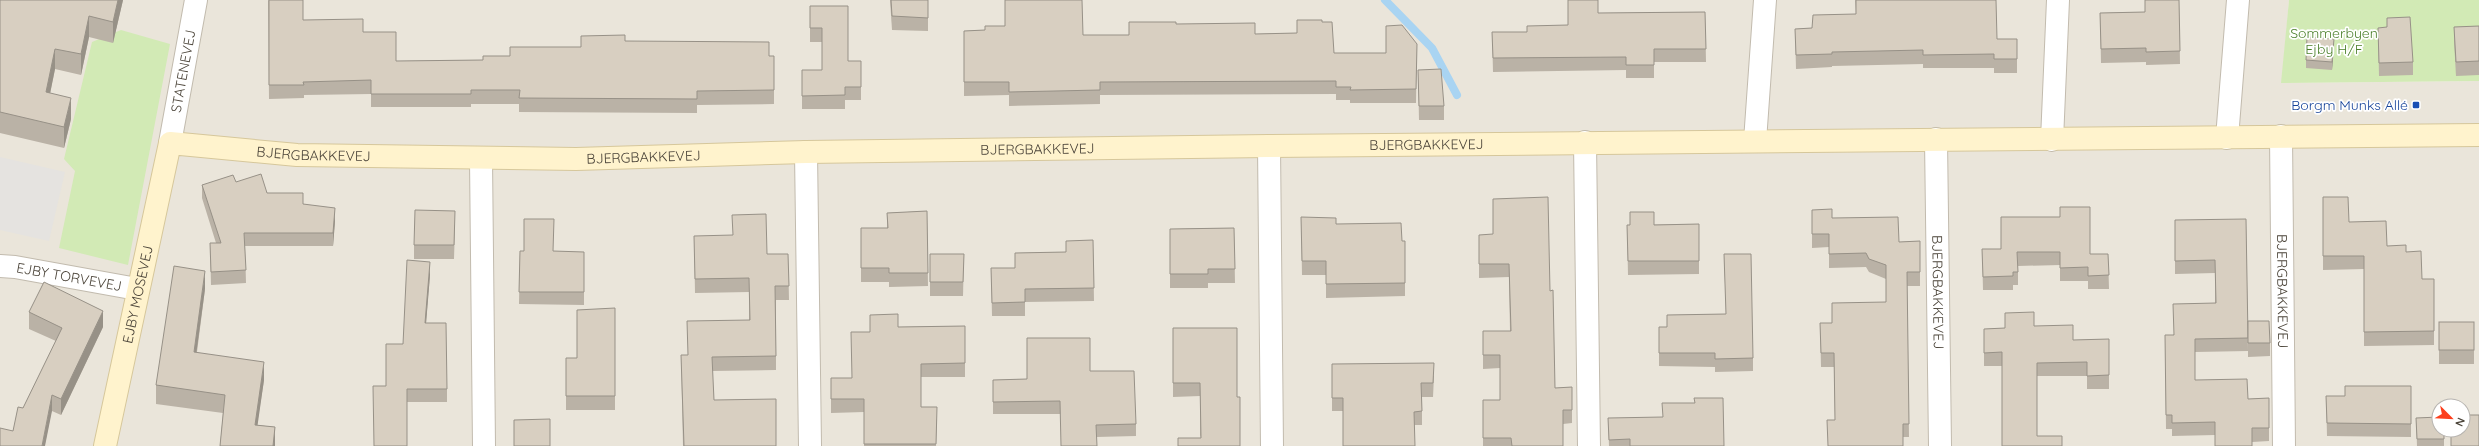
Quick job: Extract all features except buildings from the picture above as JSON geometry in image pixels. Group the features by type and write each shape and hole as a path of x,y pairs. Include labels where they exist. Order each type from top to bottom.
{"street":[{"name":"STATENEVEJ","path":"170,143 196,0"},
{"path":"1755,141 1765,0"},
{"path":"2052,140 2058,0"},
{"path":"2227,138 2238,0"},
{"name":"BJERGBAKKEVEJ","path":"170,143 297,155 481,159 576,159 806,152 1585,142 1936,139 2052,140 2281,136 2479,135"},
{"name":"BJERGBAKKEVEJ","path":"2281,136 2284,446"},
{"name":"BJERGBAKKEVEJ","path":"1936,139 1940,446"},
{"path":"1585,142 1588,446"},
{"name":"EJBY MOSEVEJ","path":"105,446 137,289 170,143"},
{"path":"1269,146 1272,446"},
{"path":"806,152 810,446"},
{"path":"481,159 484,446"},
{"name":"EJBY TORVEVEJ","path":"0,266 15,267 137,289"}],"shaded area":[{"path":"0,0 2289,0 2282,83 2479,81 2479,446 0,446"},
{"path":"0,157 65,172 49,241 0,230"}],"green space":[{"name":"Sommerbyen Ejby H/F","path":"2289,0 2479,0 2479,81 2281,83"},
{"path":"121,30 170,44 128,265 59,248 75,171 64,159 92,42"}],"waterway":[{"path":"1385,0 1432,48 1457,95"}],"place":[{"name":"Borgm Munks Allé","path":"2416,105"}]}
